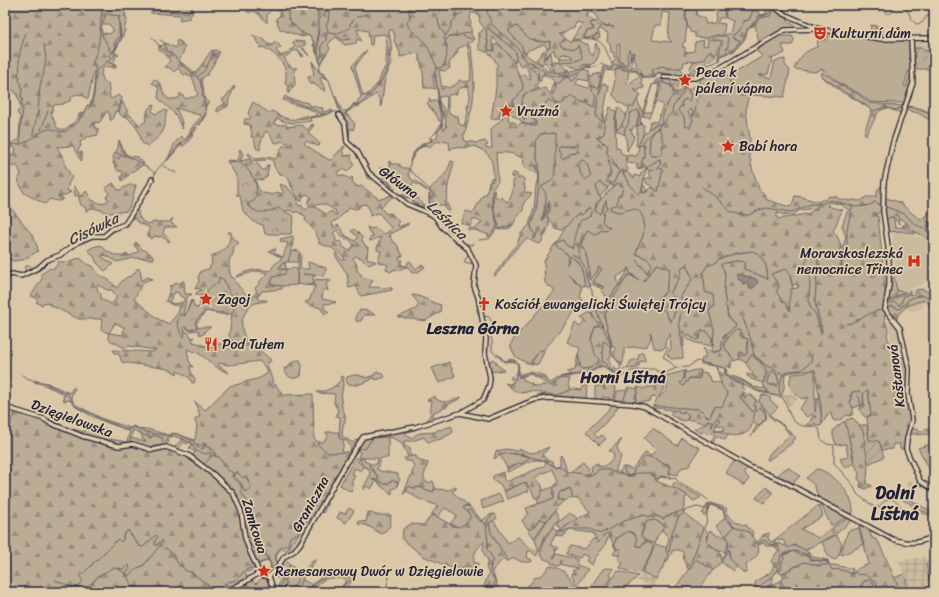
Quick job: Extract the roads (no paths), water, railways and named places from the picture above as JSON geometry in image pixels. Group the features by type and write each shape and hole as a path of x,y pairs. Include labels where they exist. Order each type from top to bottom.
{"street":[{"path":"772,5 784,14 818,28 881,39 934,38"},
{"path":"664,77 695,78 718,69 785,30 818,28"},
{"name":"Kaštanová","path":"911,38 913,83 893,142 884,182 883,207 889,247 889,285 885,309 900,328 909,369 908,394 912,420 906,449 920,481 934,490"},
{"name":"Główna","path":"339,115 345,124 347,142 357,151 369,173 403,201 431,214 442,228 468,249 476,265 474,284 486,339 485,353 489,370 490,384 483,400 460,413 415,427 366,436 360,440"},
{"path":"5,277 12,274 21,276 38,268 47,260 78,242 92,236 104,236 112,229 125,224 152,179"},
{"path":"460,413 486,419 497,416 534,400 544,398 642,405 750,467 781,480 892,539 908,543 917,543 934,536"},
{"name":"Dzięgielowska","path":"5,407 44,419 50,423 82,436 119,446 133,444 154,450"},
{"name":"Graniczna","path":"271,574 278,567 284,557 295,551 304,538 360,440"},
{"name":"Zamkowa","path":"154,450 166,447 185,453 230,489 242,511 245,538 259,573 263,576 271,574"},
{"path":"225,592 259,573"},
{"path":"271,574 274,592"}],"waterway":[{"path":"88,108 90,107 94,95 95,79 97,75 93,61 98,47 103,5"},
{"path":"243,6 252,8 261,5"},
{"path":"262,5 265,7 281,7 289,12"},
{"name":"Leśnica","path":"289,5 288,19 298,30 312,39 317,55"},
{"path":"320,59 322,53 321,46 326,40 328,30 326,24 328,22 329,13 328,11 325,12 323,9 326,5"},
{"path":"410,5 410,18 407,22 409,28 425,42 437,68"},
{"path":"409,10 415,8 417,5"},
{"path":"444,5 437,16 440,28 445,35"},
{"path":"429,189 410,171 410,164 416,150 422,146 422,144 426,145 428,142 432,141 431,137 441,128 443,118 439,106 435,71 437,68 440,68 445,64 447,52 444,38 450,29 452,22 456,18 455,13 460,5"},
{"path":"486,5 487,13 492,24 516,46 527,62 531,62 548,74 560,77 572,75 584,68 595,67 601,64"},
{"path":"779,5 783,8 786,5"},
{"path":"826,5 834,7 839,5"},
{"path":"855,5 855,8 862,10 874,5"},
{"path":"881,5 889,14 892,12 895,5"},
{"path":"900,5 905,9"},
{"path":"602,64 609,70 613,64 631,68 645,78 654,77 658,73 693,75 695,69 714,63 719,60 723,54 735,50 758,16 768,14 772,8"},
{"path":"907,10 916,24 922,23 927,16 934,18"},
{"path":"456,17 462,13"},
{"path":"328,33 337,33 350,28 350,24 357,17 366,14 368,15"},
{"path":"97,70 109,60 111,54 116,49 121,35 119,22"},
{"path":"446,40 450,36 470,32"},
{"path":"21,144 20,133 23,108 21,102 23,99 21,97 22,89 19,81 20,77 18,75 20,69 20,53 26,33"},
{"path":"335,34 342,40 350,39"},
{"path":"463,36 472,39"},
{"name":"Cisówka","path":"152,37 161,48 172,54 184,67 196,75 200,81 203,91 203,102 206,104 203,118 194,128 187,140 180,144 165,162"},
{"path":"583,38 600,42 605,48 612,64"},
{"path":"160,40 165,43 166,49"},
{"path":"33,136 36,116 38,113 40,86 46,59 44,44"},
{"path":"343,115 354,105 359,105 363,102 381,82 389,64 389,48"},
{"path":"198,76 206,68 213,51"},
{"path":"212,56 218,53"},
{"path":"111,59 116,54"},
{"path":"211,60 217,56"},
{"name":"Leśnica","path":"318,56 320,63"},
{"path":"108,62 116,66"},
{"name":"Leśnica","path":"320,64 319,71 329,80 335,98"},
{"path":"820,75 842,92 861,102 873,111 885,107 895,110 903,107"},
{"path":"667,118 672,113 673,107 684,91 687,79"},
{"path":"286,99 324,115 331,112 338,112"},
{"name":"Leśnica","path":"336,100 340,112 348,125 348,137"},
{"path":"907,106 919,108"},
{"path":"920,108 934,115"},
{"path":"5,149 9,148 12,144 23,143 49,129 65,132 77,123 87,109"},
{"path":"41,130 48,111"},
{"path":"299,118 315,116 320,117 321,114"},
{"path":"643,142 667,118"},
{"path":"120,143 122,151 126,156 139,162 155,173"},
{"path":"117,152 119,155 124,155"},
{"path":"116,157 118,159 122,155"},
{"name":"Cisówka","path":"154,176 156,171 164,162"},
{"path":"163,166 176,173"},
{"name":"Leśnica","path":"367,172 371,177"},
{"name":"Cisówka","path":"153,182 154,177"},
{"name":"Leśnica","path":"380,180 390,184 392,190"},
{"name":"Cisówka","path":"145,195 150,191 151,187"},
{"path":"702,187 716,197 731,212 742,215 749,215 767,208 792,212 812,204 821,204 831,200 856,207 870,205 875,202 882,206"},
{"path":"429,211 430,190"},
{"path":"489,239 499,226 493,208 493,193"},
{"name":"Leśnica","path":"398,194 407,198 412,197 413,202 421,208"},
{"name":"Cisówka","path":"126,225 142,201"},
{"path":"851,211 853,206"},
{"path":"884,206 905,214 914,224 926,229 927,232 930,230 934,231"},
{"path":"847,244 847,229 851,212"},
{"path":"499,229 511,225"},
{"path":"583,234 579,246 579,258 585,267 587,280 596,303 598,315 610,343 613,356 620,364 621,376"},
{"name":"Leśnica","path":"454,239 458,245 469,253 464,262 474,264"},
{"path":"479,240 488,239"},
{"name":"Cisówka","path":"66,253 78,244 87,240"},
{"path":"467,244 472,245 473,243"},
{"path":"841,269 846,245"},
{"path":"572,254 579,258"},
{"name":"Cisówka","path":"54,258 56,259 60,256"},
{"name":"Cisówka","path":"45,260 46,258 52,257"},
{"name":"Cisówka","path":"25,272 25,267 29,265 32,268 36,267"},
{"name":"Leśnica","path":"473,280 474,270"},
{"path":"886,308 893,306 898,309 901,308 909,299 920,295 934,298"},
{"name":"Leśnica","path":"478,303 477,310 479,315"},
{"path":"846,324 884,309"},
{"path":"482,316 489,317 492,322 489,331 492,341 492,351 504,362 516,363 519,367 517,374 519,377 531,374 543,378 550,386 562,377 589,372 603,366 621,377"},
{"path":"743,318 751,340 754,355 767,366 783,374 779,388 780,396"},
{"path":"668,347 663,357 676,368"},
{"path":"784,374 788,371 801,370 811,362 812,354"},
{"path":"621,377 631,371 648,369 654,369 661,373 666,373 676,368 688,367 697,361 724,368 729,377 744,382 759,391 768,393"},
{"path":"22,375 29,379 48,384 68,394 76,407 125,429 134,427 154,434 165,435 167,437 173,434 178,435 193,440 196,445 199,444 197,447 202,449 204,448 205,443 207,447 210,447 209,449 214,450 215,456 219,457 226,469 233,473 232,477 238,482"},
{"path":"770,394 780,397"},
{"path":"782,397 792,419 800,425 819,428 821,439"},
{"path":"822,440 827,444 834,445 834,463 853,485 857,494 874,507 879,507 887,499 891,499 894,500 906,512 923,513 934,518"},
{"path":"520,453 544,460 553,466 559,466 567,472 595,474 599,469 616,472"},
{"path":"619,473 628,476 638,473 648,473 655,476 655,480 661,476 670,478 674,477 682,485 708,500"},
{"path":"239,483 242,489 241,492 248,503 253,506 253,516 256,516 249,532 255,537 253,547 256,547 258,550 266,551 271,564 271,572"},
{"path":"690,565 706,523 709,504"},
{"path":"711,504 723,509 726,516 734,526 749,532 757,544 765,540 768,544 778,545 781,556 788,552 796,551 806,554 813,560 828,561 828,564"},
{"path":"683,511 697,507 705,509 708,505"},
{"path":"468,510 470,510 480,521 486,524 488,543 487,549 493,559 490,573 495,580 494,583 496,592"},
{"path":"669,552 672,533 678,518 686,510"},
{"path":"558,534 570,529 590,529 600,534 624,521 644,515 653,518 656,516 664,519 665,517 681,511"},
{"path":"486,524 489,518 494,514"},
{"path":"277,564 276,557 278,550 281,547 288,545 290,537 300,531 303,521"},
{"path":"164,548 173,555 177,562 186,571 191,572 213,589"},
{"path":"752,592 769,579 777,570 781,556"},
{"path":"258,564 269,559"},
{"path":"829,565 832,570 844,571 851,574 855,572 858,575 866,575 876,582 876,592"},
{"path":"206,592 222,588 228,582 237,580 244,571 255,566"},
{"path":"118,569 127,576 136,592"},
{"path":"278,569 279,576"},
{"path":"388,592 387,584 391,570"},
{"path":"273,574 283,578 284,580 280,586 281,592"},
{"path":"306,592 323,578 332,576 351,577"},
{"path":"338,592 345,584 353,579"},
{"path":"55,580 76,589"},
{"path":"77,589 80,592"}],"place":[{"name":"Kulturní dům","path":"820,33"},
{"name":"Pece k pálení vápna","path":"685,80"},
{"name":"Vružná","path":"506,111"},
{"name":"Babí hora","path":"728,146"},
{"name":"Moravskoslezská nemocnice Třinec","path":"914,261"},
{"name":"Zagoj","path":"206,299"},
{"name":"Kościół ewangelicki Świętej Trójcy","path":"484,304"},
{"name":"Pod Tułem","path":"211,344"},
{"name":"Renesansowy Dwór w Dzięgielowie","path":"264,571"}],"district":[{"name":"Leszna Górna","path":"473,328"},
{"name":"Horní Líštná","path":"623,377"},
{"name":"Dolní Líštná","path":"895,503"}]}
